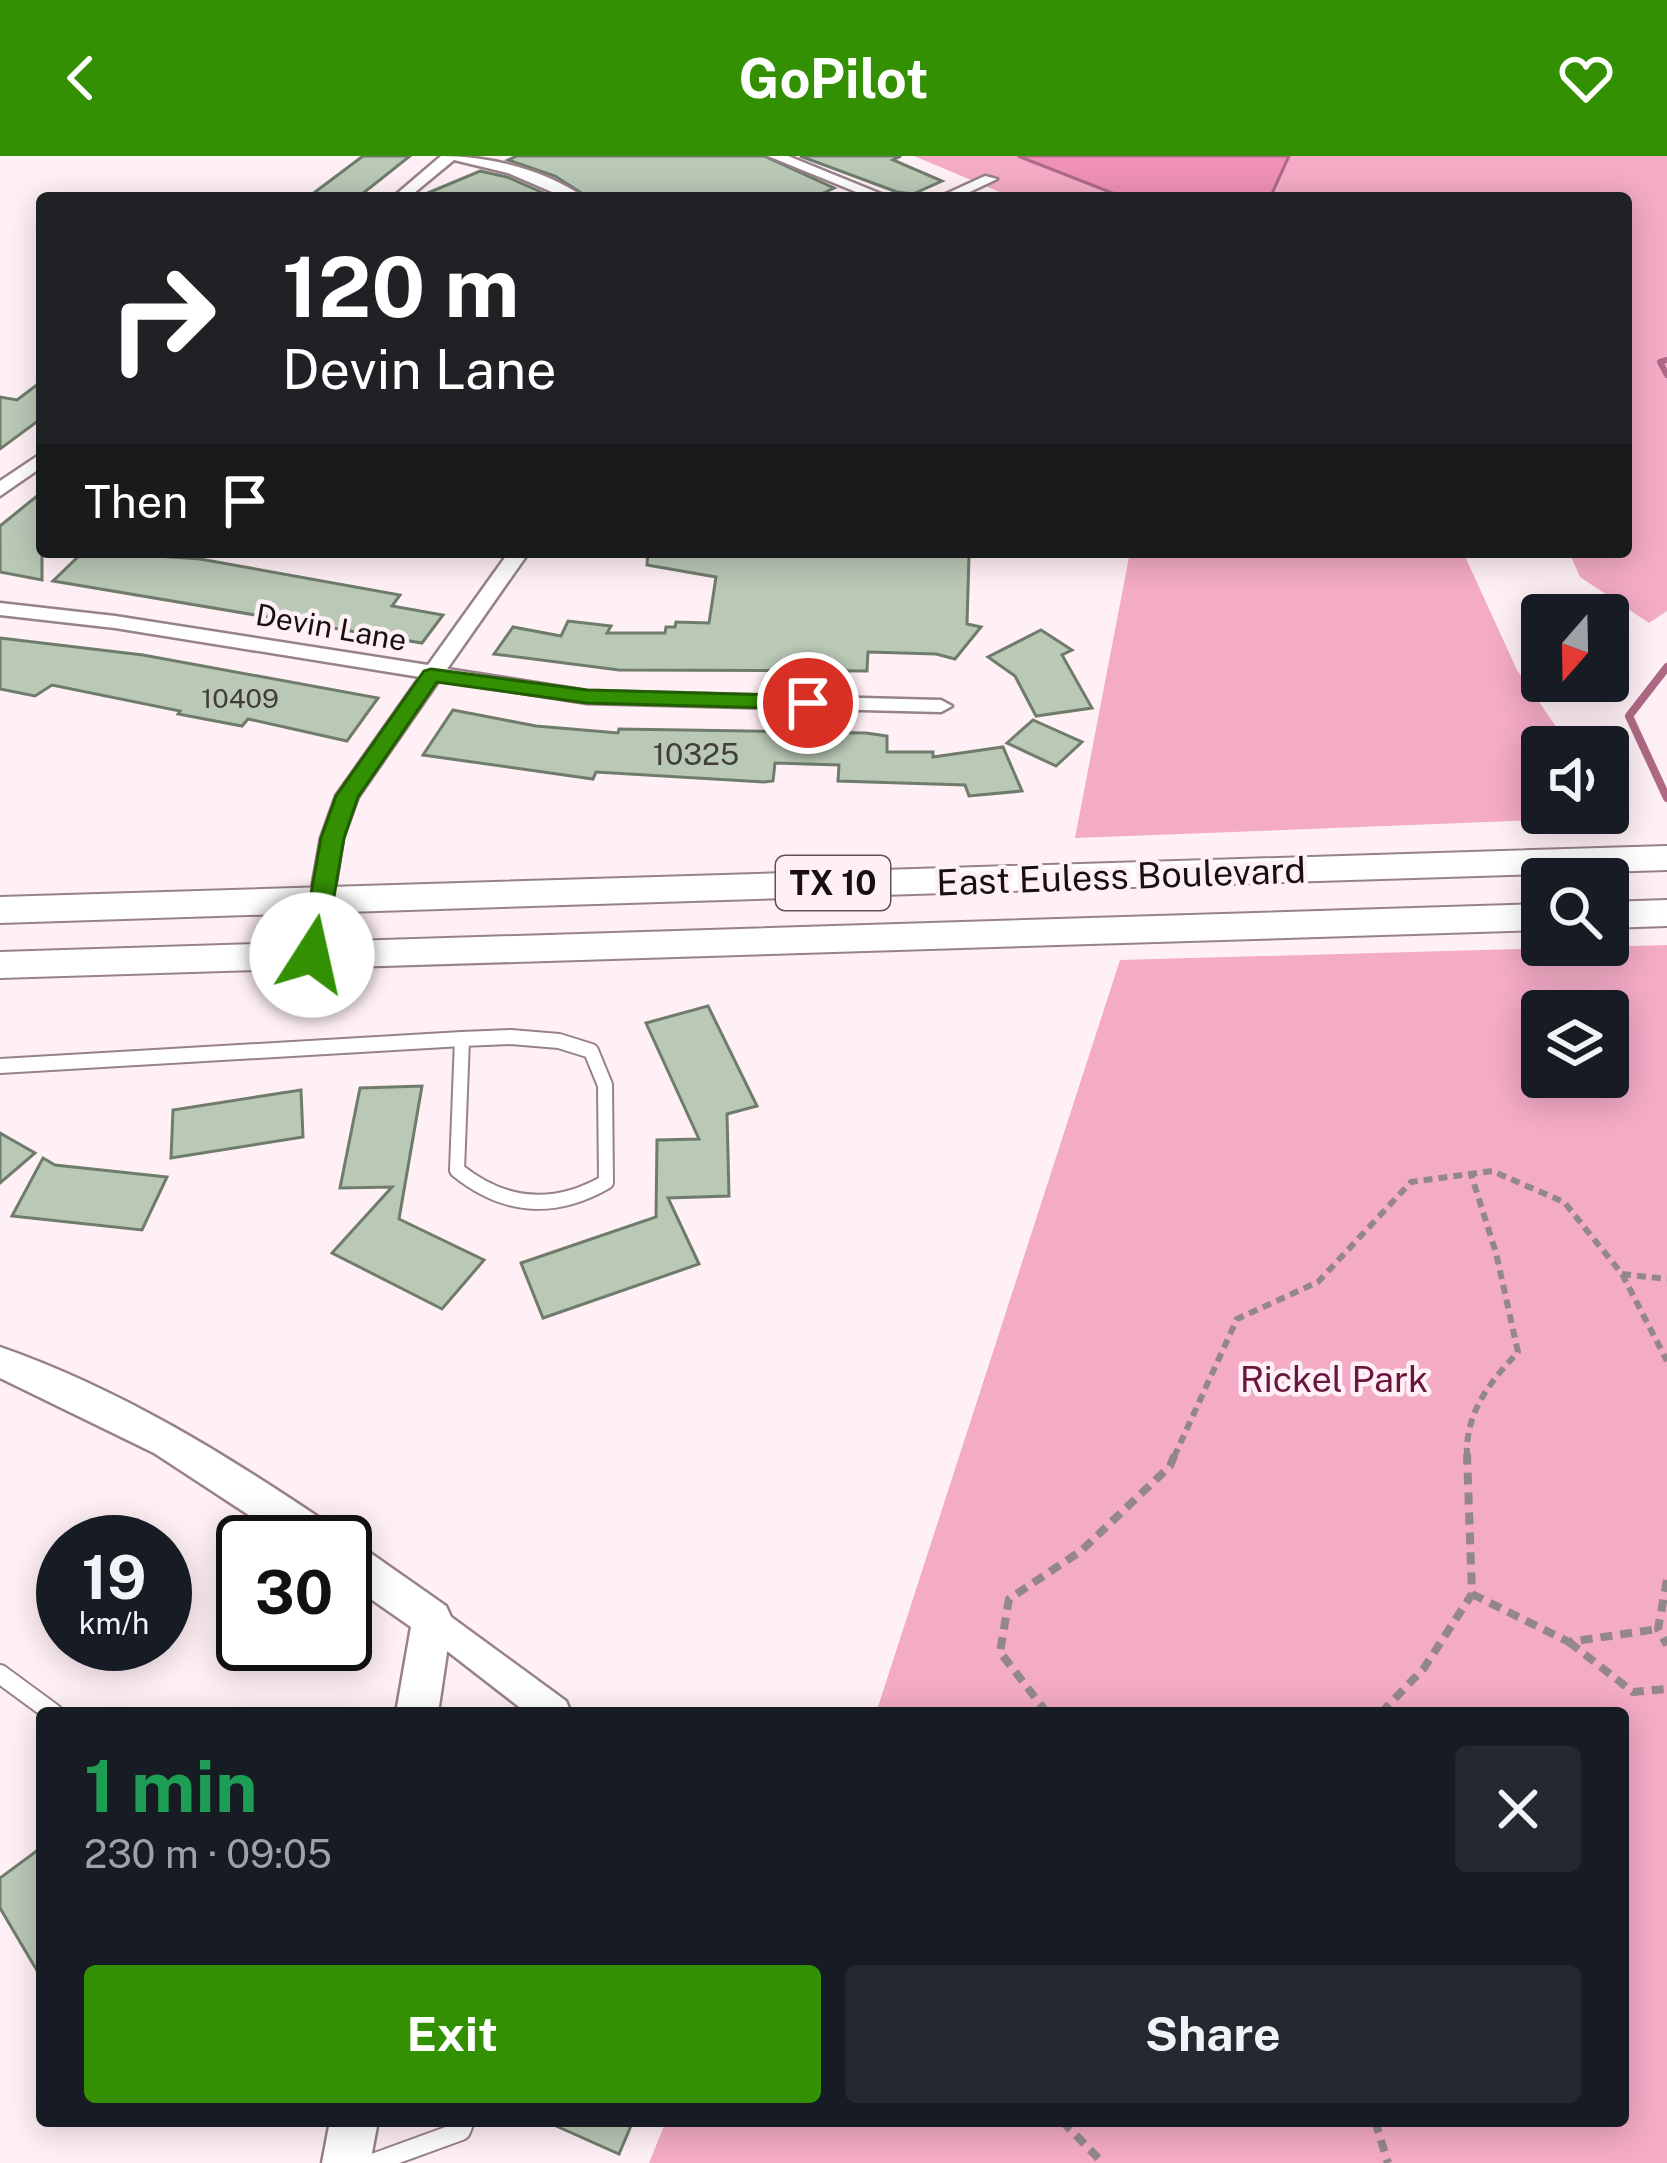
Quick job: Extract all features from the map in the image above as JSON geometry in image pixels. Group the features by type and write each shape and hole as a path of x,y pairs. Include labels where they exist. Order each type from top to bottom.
{"main road":[{"name":"East Euless Boulevard","path":"0,910 1667,858"},
{"path":"1629,914 1667,913"},
{"name":"East Euless Boulevard","path":"0,965 1521,918"}],"street":[{"path":"407,192 453,156 513,170 564,192"},
{"path":"775,156 868,192"},
{"path":"959,192 990,179"},
{"path":"0,490 36,463"},
{"path":"312,955 332,838 347,796 515,558"},
{"name":"Devin Lane","path":"0,609 115,622 587,697 941,706"},
{"path":"0,1362 77,1391 210,1462 284,1515"},
{"path":"372,1577 546,1707"},
{"path":"418,1707 432,1619"},
{"path":"346,2163 352,2127"}],"lane":[{"path":"0,1066 524,1035 568,1041 591,1051 605,1085 606,1182 580,1200 535,1205 479,1191 468,1181 458,1170 462,1039"},
{"path":"0,1674 45,1707"},
{"path":"374,2163 463,2127"}],"path":[{"path":"1042,1707 1000,1652 1009,1599 1081,1550 1170,1466 1238,1319 1318,1282 1411,1182 1492,1171 1564,1202 1622,1274 1667,1361"},
{"path":"1388,1707 1424,1668 1472,1594 1466,1435 1486,1386 1518,1352 1496,1253 1471,1174"},
{"path":"1622,1274 1667,1279"},
{"path":"1667,1580 1658,1629 1667,1645"},
{"path":"1472,1594 1569,1642 1633,1692 1667,1689"},
{"path":"1569,1642 1658,1629"},
{"path":"1068,2127 1102,2163"},
{"path":"1377,2127 1388,2163"}],"green space":[{"path":"914,156 1018,156 1110,192 1000,192"},
{"path":"1289,156 1667,156 1667,611 1649,623 1629,610 1629,594 1606,594 1580,577 1572,558 1632,558 1632,192 1273,192"},
{"path":"1129,558 1466,558 1521,676 1521,702 1539,702 1556,726 1521,726 1521,821 1075,838"},
{"name":"Rickel Park","path":"1667,945 1667,2163 649,2163 664,2127 1629,2127 1629,1707 878,1707 1120,960 1521,949 1521,966 1629,966 1629,946"}],"shaded area":[{"path":"1018,156 1289,156 1273,192 1110,192"}],"building":[{"path":"363,156 410,156 365,192 315,192"},
{"path":"517,156 764,156 834,188 826,192 580,192 555,176 508,160"},
{"path":"800,156 901,156 893,160 942,181 917,192 897,192"},
{"path":"480,171 541,192 430,192"},
{"path":"36,386 36,422 0,449 0,397 17,400"},
{"path":"36,497 36,558 42,558 42,580 0,572 0,526"},
{"path":"77,558 200,559 400,595 392,606 443,615 422,643 53,581"},
{"path":"648,558 969,558 967,624 981,627 955,659 868,652 867,671 619,670 494,654 513,627 561,636 568,621 611,626 607,633 665,633 676,622 709,623 716,577 647,565"},
{"path":"1041,630 1072,650 1062,655 1092,708 1036,716 1015,676 988,657"},
{"path":"0,638 143,655 378,698 347,741 248,719 242,726 178,714 180,711 52,685 35,696 0,689"},
{"path":"453,710 536,726 618,733 619,729 866,733 887,736 887,752 933,752 933,757 1003,747 1022,791 969,796 965,785 838,781 839,765 775,763 773,781 764,782 596,772 593,779 423,755"},
{"path":"1033,720 1082,742 1056,766 1007,743"},
{"path":"708,1006 757,1106 727,1114 729,1196 668,1198 699,1264 543,1318 521,1263 656,1217 657,1140 699,1139 646,1023"},
{"path":"422,1086 399,1219 484,1260 442,1309 332,1253 392,1187 340,1188 360,1088"},
{"path":"301,1090 303,1137 171,1158 173,1110"},
{"path":"0,1133 35,1153 0,1183"},
{"path":"43,1158 55,1165 167,1177 142,1230 12,1216"},
{"path":"36,1851 36,1969 0,1908 0,1878"},
{"path":"558,2127 630,2127 619,2154"}],"waterway":[{"path":"1667,360 1660,362 1667,375"},
{"path":"1667,667 1629,716 1667,798"}],"route":[{"path":"312,955 332,838 347,796 431,675 587,697 808,703"}]}
